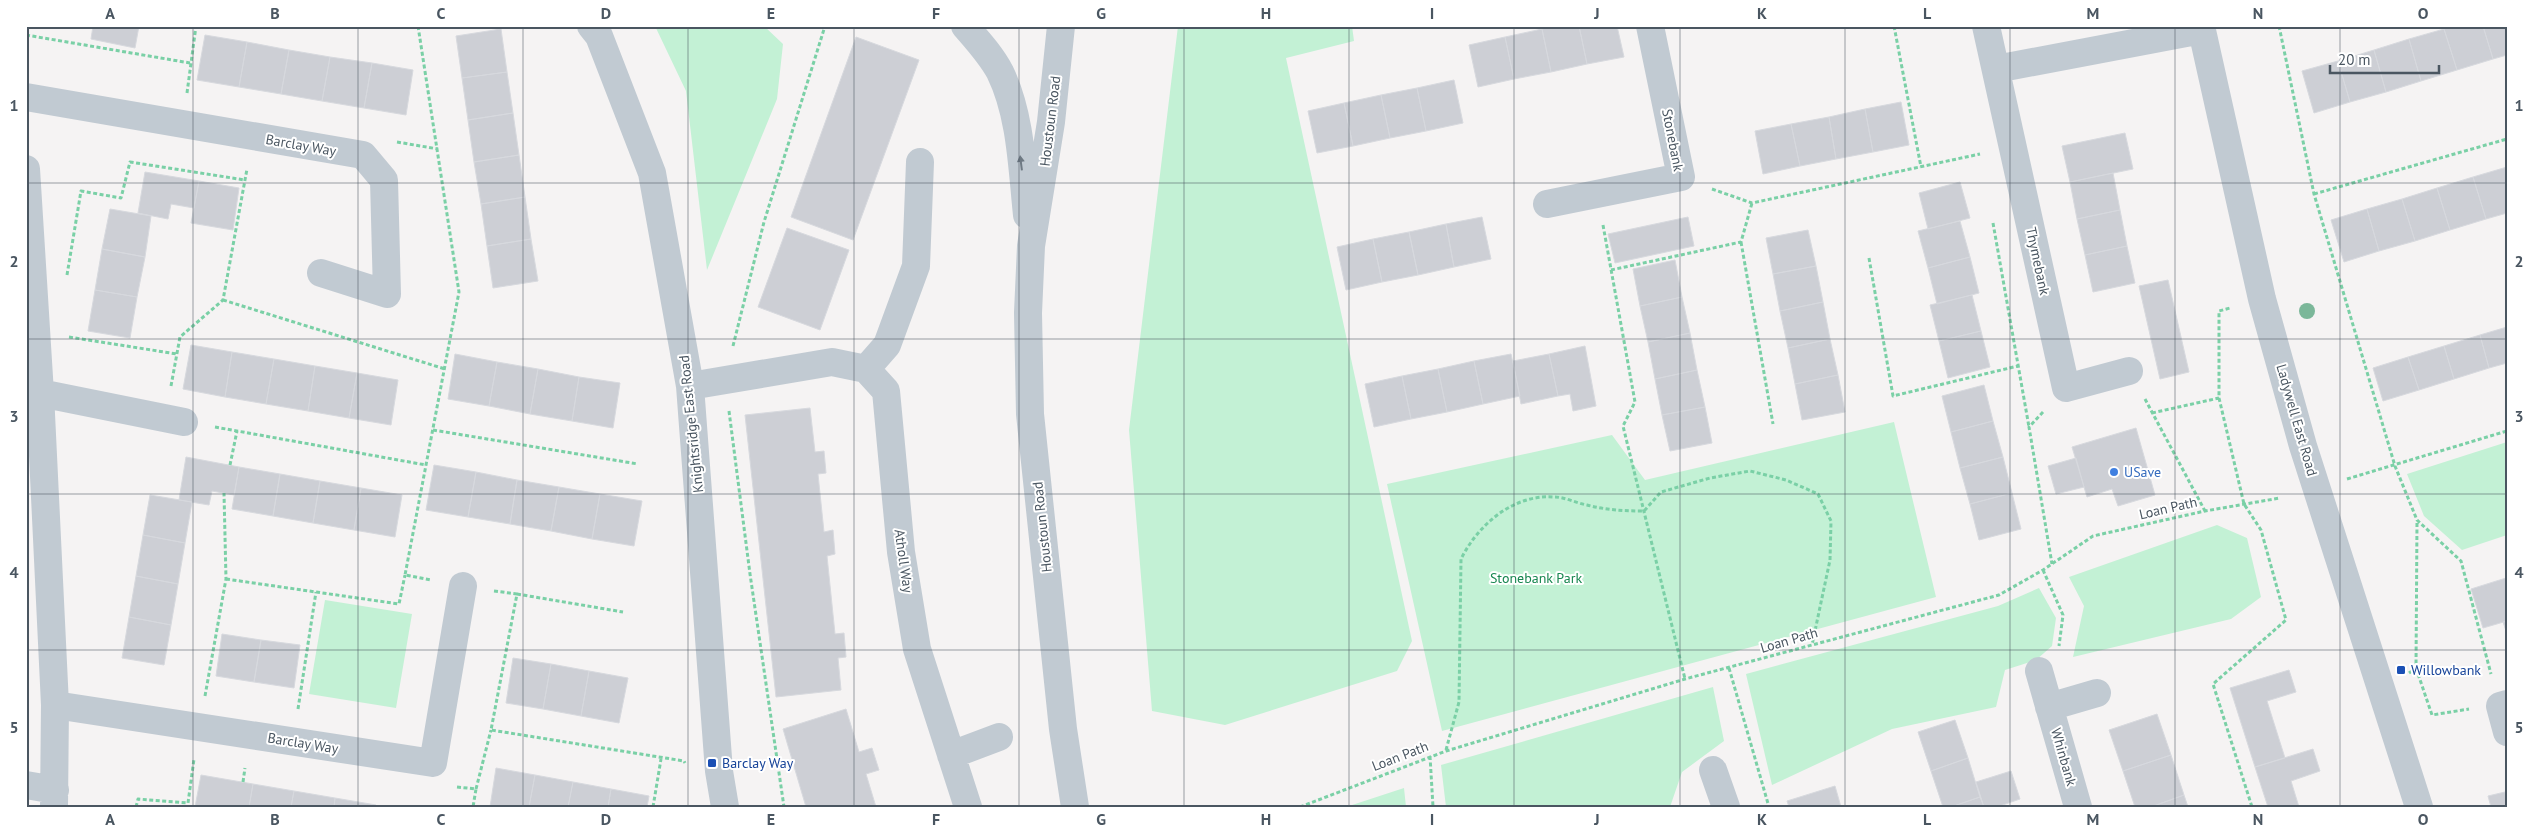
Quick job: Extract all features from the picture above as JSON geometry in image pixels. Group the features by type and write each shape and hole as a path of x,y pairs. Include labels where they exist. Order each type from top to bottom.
{"street":[{"name":"Knightsridge East Road","path":"591,26 599,36 652,173 690,386 720,771 725,807"},
{"name":"Houstoun Road","path":"965,26 990,56 1000,72 1010,99 1017,128 1031,246"},
{"name":"Houstoun Road","path":"1061,26 1051,122 1031,246 1028,313 1030,414 1063,729 1075,807"},
{"name":"Stonebank","path":"1547,204 1681,177 1650,26"},
{"name":"Thymebank","path":"1986,26 2066,388"},
{"path":"1996,69 2201,28"},
{"name":"Ladywell East Road","path":"2201,28 2262,299 2304,446 2419,807"},
{"name":"Barclay Way","path":"26,97 363,155 384,180 388,294 320,273"},
{"path":"690,386 832,362 866,369 887,345 916,266 920,162"},
{"path":"26,786 54,798 54,705 35,491 40,394 27,185"},
{"name":"Atholl Way","path":"866,369 886,391 901,552 916,649 968,807"},
{"path":"2066,388 2129,370"},
{"path":"40,394 175,420"},
{"name":"Barclay Way","path":"54,705 433,763 463,586"},
{"name":"Whinbank","path":"2039,671 2078,807"},
{"path":"2049,707 2097,693"},
{"path":"2503,705 2507,732"},
{"path":"951,755 999,737"},
{"path":"1713,770 1719,804"}],"path":[{"path":"26,35 190,63 196,26"},
{"path":"226,579 399,604 459,292 418,26"},
{"path":"784,807 750,574 725,380 764,222 825,26"},
{"path":"1894,26 1921,167"},
{"path":"2279,26 2314,194 2395,466 2417,520 2416,668 2432,715 2472,708"},
{"path":"253,136 223,300 180,337 177,354 175,420 426,465"},
{"path":"2314,194 2507,138"},
{"path":"1681,177 1752,203 1981,154 1983,164"},
{"path":"67,277 81,191 122,198 130,162 245,180"},
{"path":"1597,195 1635,402 1623,426 1685,679"},
{"path":"1752,203 1741,242 1773,424"},
{"path":"1993,221 2052,564"},
{"path":"1611,270 1741,242"},
{"path":"1869,258 1893,396 2018,366"},
{"path":"2252,807 2213,684 2286,620 2261,530 2244,504 2219,398 2219,311 2262,299"},
{"path":"223,300 445,369"},
{"path":"37,332 177,354"},
{"path":"2129,370 2205,511"},
{"path":"2029,427 2066,388"},
{"path":"2152,413 2219,398"},
{"path":"433,430 638,464"},
{"path":"230,465 237,431"},
{"path":"2347,480 2507,431"},
{"path":"1446,751 1459,702 1460,559 1470,539 1497,514 1527,499 1554,497 1619,511 1644,511 1661,492 1710,478 1750,470 1786,480 1818,494 1832,521 1830,560 1812,645"},
{"path":"200,727 226,579 224,493"},
{"name":"Loan Path","path":"1300,807 1446,751 1685,679 1998,595 2043,570 2093,536 2205,511 2280,498"},
{"path":"2417,520 2461,560 2503,705"},
{"path":"2039,671 2058,652 2063,615 2043,570"},
{"path":"405,575 622,612"},
{"path":"293,742 316,592"},
{"path":"476,789 491,730 517,594"},
{"path":"1729,668 1769,807"},
{"path":"2382,690 2416,668"},
{"path":"491,730 661,759 684,760 688,768"},
{"path":"1430,756 1433,807"},
{"path":"653,807 661,759"}],"green space":[{"path":"655,26 764,26 783,44 777,99 707,270 686,91"},
{"path":"1178,26 1352,26 1354,41 1286,58 1412,641 1397,671 1225,725 1152,711 1129,430"},
{"name":"Stonebank Park","path":"1894,422 1936,597 1442,731 1387,484 1612,435 1645,480"},
{"path":"2507,442 2507,535 2462,550 2424,516 2407,474"},
{"path":"2217,525 2247,538 2261,597 2231,619 2073,657 2084,606 2069,577"},
{"path":"2039,588 2056,618 2052,646 2036,660 2005,670 1996,707 1892,729 1772,785 1746,674 1998,606"},
{"path":"325,600 412,614 396,708 309,694"},
{"path":"1713,687 1724,741 1682,772 1670,807 1446,807 1441,765"},
{"path":"1404,788 1406,807 1346,807"}],"building":[{"path":"93,26 139,26 135,48 91,39"},
{"path":"1556,26 1579,26 1587,64 1551,72 1542,29"},
{"path":"1579,26 1617,26 1624,57 1587,64"},
{"path":"2452,26 2483,26 2493,59 2457,70 2444,29"},
{"path":"2483,26 2507,26 2507,55 2493,59"},
{"path":"501,29 507,72 462,78 456,36"},
{"path":"1542,29 1551,72 1514,79 1505,37"},
{"path":"2444,29 2457,70 2421,81 2409,39"},
{"path":"205,35 247,42 239,87 197,80"},
{"path":"856,37 919,60 853,240 791,217"},
{"path":"1505,37 1514,79 1478,87 1469,45"},
{"path":"2409,39 2421,81 2386,92 2374,50"},
{"path":"247,42 289,50 281,94 239,87"},
{"path":"289,50 330,57 322,101 281,94"},
{"path":"2374,50 2386,92 2350,102 2338,61"},
{"path":"330,57 372,63 364,108 322,101"},
{"path":"2338,61 2350,102 2314,113 2302,71"},
{"path":"372,63 413,70 406,115 364,108"},
{"path":"507,72 513,113 468,120 462,78"},
{"path":"1454,80 1463,123 1426,131 1417,88"},
{"path":"1417,88 1426,131 1390,138 1381,95"},
{"path":"1381,95 1390,138 1353,146 1344,103"},
{"path":"1901,102 1909,145 1873,152 1865,109"},
{"path":"1344,103 1353,146 1317,153 1308,111"},
{"path":"1865,109 1873,152 1836,159 1829,117"},
{"path":"513,113 519,155 474,162 468,120"},
{"path":"1829,117 1836,159 1800,166 1791,124"},
{"path":"1791,124 1800,166 1763,174 1755,131"},
{"path":"2125,133 2133,169 2070,182 2062,146"},
{"path":"519,155 525,197 481,204 474,162"},
{"path":"2507,167 2507,213 2486,219 2473,177"},
{"path":"145,172 199,181 194,208 171,204 168,219 138,213"},
{"path":"2113,173 2120,210 2077,219 2070,182"},
{"path":"2473,177 2486,219 2450,230 2437,188"},
{"path":"199,181 239,188 233,230 191,223"},
{"path":"1960,182 1970,218 1928,229 1919,193"},
{"path":"2437,188 2450,230 2415,241 2402,199"},
{"path":"525,197 531,239 487,246 481,204"},
{"path":"2402,199 2415,241 2379,251 2367,209"},
{"path":"110,209 151,216 145,257 102,249"},
{"path":"2367,209 2379,251 2344,262 2331,220"},
{"path":"2120,210 2127,246 2085,255 2077,219"},
{"path":"1482,217 1491,259 1454,267 1446,224"},
{"path":"1688,217 1694,246 1615,263 1608,234"},
{"path":"1960,221 1970,257 1928,268 1918,231"},
{"path":"1446,224 1454,267 1418,275 1409,232"},
{"path":"787,228 849,250 820,330 758,307"},
{"path":"1808,230 1816,266 1773,274 1766,238"},
{"path":"1409,232 1418,275 1382,282 1373,239"},
{"path":"531,239 538,281 493,288 487,246"},
{"path":"1373,239 1382,282 1346,290 1337,247"},
{"path":"2127,246 2135,283 2093,292 2085,255"},
{"path":"102,249 145,257 137,297 95,290"},
{"path":"1970,257 1979,293 1937,304 1928,268"},
{"path":"1675,260 1682,297 1640,306 1633,269"},
{"path":"1816,266 1823,302 1780,311 1773,274"},
{"path":"2168,280 2189,372 2160,379 2139,286"},
{"path":"95,290 137,297 130,338 88,331"},
{"path":"1972,295 1981,331 1939,341 1930,305"},
{"path":"1682,297 1690,333 1648,342 1640,306"},
{"path":"1823,302 1830,339 1788,348 1780,311"},
{"path":"2507,327 2507,363 2489,368 2480,335"},
{"path":"1981,331 1990,367 1948,378 1939,341"},
{"path":"1690,333 1697,370 1655,379 1648,342"},
{"path":"2480,335 2489,368 2454,379 2444,346"},
{"path":"1830,339 1838,375 1795,384 1788,348"},
{"path":"191,345 232,352 225,397 183,389"},
{"path":"1585,346 1596,406 1573,411 1570,394 1558,396 1549,354"},
{"path":"2444,346 2454,379 2419,390 2408,357"},
{"path":"232,352 274,359 266,404 225,397"},
{"path":"455,354 497,362 489,406 448,399"},
{"path":"1511,354 1520,396 1483,404 1474,361"},
{"path":"1549,354 1558,396 1521,404 1513,361"},
{"path":"2408,357 2419,390 2383,401 2373,368"},
{"path":"274,359 315,366 308,411 266,404"},
{"path":"1474,361 1483,404 1447,412 1438,369"},
{"path":"497,362 538,369 530,414 489,406"},
{"path":"315,366 357,373 349,418 308,411"},
{"path":"538,369 579,377 572,421 530,414"},
{"path":"1438,369 1447,412 1411,419 1402,376"},
{"path":"1697,370 1705,407 1662,415 1655,379"},
{"path":"357,373 398,380 391,425 349,418"},
{"path":"1838,375 1845,412 1802,420 1795,384"},
{"path":"1402,376 1411,419 1374,427 1365,384"},
{"path":"579,377 620,383 613,428 572,421"},
{"path":"1984,385 1993,421 1951,432 1942,396"},
{"path":"1705,407 1712,443 1670,451 1662,415"},
{"path":"810,408 815,452 824,451 826,473 818,474 824,532 833,530 835,554 827,556 835,634 844,633 846,657 838,658 841,690 776,697 745,415"},
{"path":"1993,421 2003,457 1960,468 1951,432"},
{"name":"USave","path":"2136,428 2155,495 2118,506 2112,489 2087,497 2072,447"},
{"path":"186,457 239,467 234,495 212,491 209,505 179,500"},
{"path":"2003,457 2012,493 1970,504 1960,468"},
{"path":"2076,458 2084,487 2056,494 2048,466"},
{"path":"434,465 476,472 468,517 426,510"},
{"path":"239,467 280,474 273,516 232,509"},
{"path":"476,472 517,480 510,524 468,517"},
{"path":"280,474 320,481 313,523 273,516"},
{"path":"517,480 559,487 551,531 510,524"},
{"path":"320,481 361,488 354,530 313,523"},
{"path":"559,487 600,494 592,539 551,531"},
{"path":"361,488 402,495 395,537 354,530"},
{"path":"2012,493 2021,529 1979,540 1970,504"},
{"path":"600,494 642,501 634,546 592,539"},
{"path":"150,495 192,502 185,543 143,535"},
{"path":"143,535 185,543 178,584 136,576"},
{"path":"136,576 178,584 171,625 129,617"},
{"path":"2506,578 2507,621 2483,628 2471,589"},
{"path":"129,617 171,625 164,665 122,658"},
{"path":"2507,621 2507,634 2503,622"},
{"path":"222,634 261,640 254,682 216,676"},
{"path":"261,640 300,645 294,688 254,682"},
{"path":"513,658 551,664 543,709 506,703"},
{"path":"551,664 589,671 581,716 543,709"},
{"path":"2289,670 2296,692 2267,701 2285,758 2255,767 2230,688"},
{"path":"589,671 628,678 619,723 581,716"},
{"path":"846,709 859,752 872,748 879,770 866,774 876,807 806,807 783,729"},
{"path":"2157,714 2171,755 2123,771 2109,730"},
{"path":"1955,720 1968,758 1931,771 1918,732"},
{"path":"2313,749 2320,771 2291,781 2299,807 2268,807 2255,767"},
{"path":"2171,755 2184,795 2151,807 2135,807 2123,771"},
{"path":"1968,758 1980,797 1951,807 1943,807 1931,771"},
{"path":"496,768 535,775 529,807 490,807"},
{"path":"2011,771 2020,799 1997,807 1984,807 1976,782"},
{"path":"201,775 253,784 249,807 195,807"},
{"path":"535,775 573,782 568,807 529,807"},
{"path":"573,782 611,789 608,807 568,807"},
{"path":"253,784 294,791 291,807 249,807"},
{"path":"1835,786 1841,807 1789,807 1787,801"},
{"path":"611,789 649,796 647,807 608,807"},
{"path":"294,791 335,798 334,807 291,807"},
{"path":"2505,792 2507,807 2491,807 2488,796"},
{"path":"2184,795 2188,807 2151,807"},
{"path":"1980,797 1984,807 1951,807"},
{"path":"335,798 376,805 375,807 334,807"}],"place":[{"name":"USave","path":"2114,472"},
{"name":"Willowbank","path":"2401,670"},
{"name":"Barclay Way","path":"712,763"}]}
